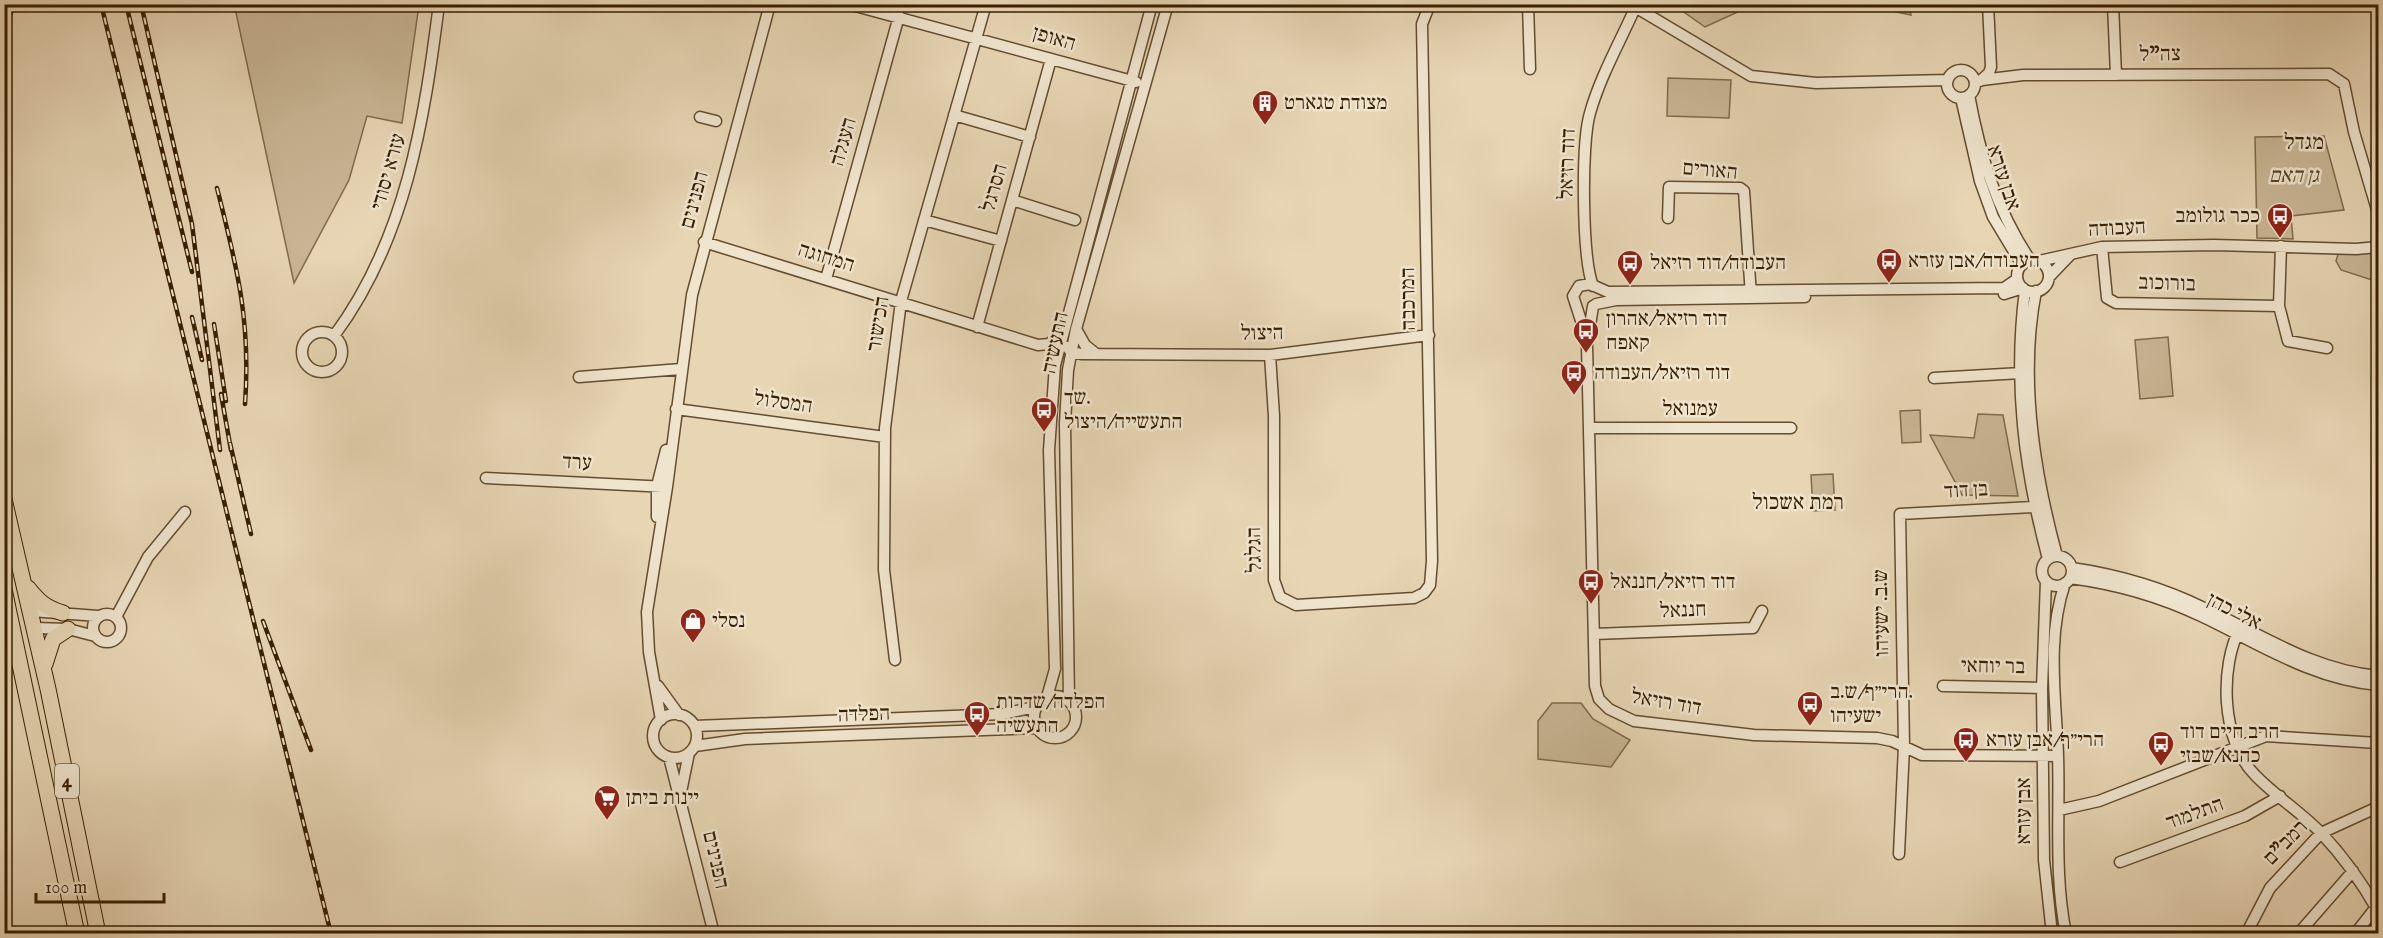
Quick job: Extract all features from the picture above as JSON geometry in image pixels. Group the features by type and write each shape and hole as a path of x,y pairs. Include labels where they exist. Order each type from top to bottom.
{"highway":[{"path":"4,13 8,4"},
{"name":"4","path":"4,499 26,584 98,933"},
{"path":"26,584 38,602 47,608 63,613"},
{"name":"4","path":"4,589 9,629 22,670 77,933"},
{"path":"7,614 31,611"},
{"path":"9,629 35,628"},
{"path":"44,670 53,639 68,629"},
{"path":"4,650 22,670"}],"street":[{"name":"עזרא יסודי","path":"334,336 353,311 374,274 408,184 429,86 439,4"},
{"name":"הפנינים","path":"661,720 649,652 647,612 657,544 662,487 692,295 704,242 770,4"},
{"name":"האופן","path":"848,4 1145,84"},
{"name":"הכישור","path":"895,660 884,570 885,437 901,301 986,4"},
{"name":"התעשיה","path":"1047,697 1055,669 1049,450 1055,365 1062,332 1152,4"},
{"name":"התעשיה","path":"1069,701 1065,442 1066,392 1071,352 1168,4"},
{"name":"המרכבה","path":"1424,593 1430,585 1432,561 1422,24 1430,4"},
{"path":"1528,4 1530,69"},
{"path":"1948,80 1950,92 1965,96 1976,79 1989,73 1991,58 1988,4"},
{"path":"2113,4 2116,75"},
{"path":"1632,6 1751,76 1816,83 1948,80 1956,71 1964,70 1976,79"},
{"name":"דוד רזיאל","path":"1579,286 1586,259 1586,135 1590,113 1632,6"},
{"name":"העגלה","path":"826,279 899,16"},
{"name":"הסרגל","path":"977,327 1051,59"},
{"name":"צה\"ל","path":"1976,79 2023,75 2320,73 2338,78 2344,84 2354,132 2379,213"},
{"name":"אבן עזרא","path":"1965,96 1989,180 2000,209 2030,262 2047,268 2049,277"},
{"path":"954,115 1030,137"},
{"path":"700,117 716,121"},
{"name":"האורים","path":"1668,218 1669,187 1740,188 1744,191 1750,294"},
{"path":"1012,200 1075,220"},
{"path":"924,220 1000,241"},
{"name":"המחוגה","path":"704,242 1038,345"},
{"path":"2281,246 2279,306 2288,341 2327,348"},
{"name":"העבודה","path":"2030,262 2102,247 2281,246 2356,249 2379,247"},
{"name":"בורוכוב","path":"2102,247 2107,298 2116,303 2279,306"},
{"name":"העבודה","path":"2025,287 2045,286 2049,277 2074,252"},
{"name":"דוד רזיאל","path":"1586,259 1595,288"},
{"path":"2030,262 2022,318 2023,441 2033,507 2053,557"},
{"path":"2025,287 1750,294 1616,300 1586,309 1578,306 1573,296 1579,286 1586,284 1608,292 1750,294 2004,294 2025,287"},
{"path":"2025,287 2031,338 2032,440 2053,557"},
{"path":"1594,305 1598,296 1595,288"},
{"path":"2004,294 2018,303 2022,318"},
{"name":"דוד רזיאל","path":"1594,305 1587,345 1593,634 1595,686 1599,699 1621,717 1634,721 1754,735 1877,738 1904,746 1922,755 1969,753 2058,756"},
{"name":"דוד רזיאל","path":"1578,306 1587,345"},
{"path":"1076,329 1085,345 1095,352"},
{"path":"1055,365 1038,345 1054,341 1062,332"},
{"path":"1062,332 1071,352"},
{"name":"היצול","path":"1071,352 1270,355 1429,335"},
{"name":"הגלגל","path":"1270,355 1274,416 1274,580 1280,597 1296,605 1404,599 1424,593"},
{"path":"579,377 681,369"},
{"path":"1934,378 2021,373"},
{"name":"המסלול","path":"676,409 885,437"},
{"name":"עמנואל","path":"1589,428 1791,428"},
{"name":"ערד","path":"486,478 662,487"},
{"name":"בן דוד","path":"1900,514 2033,507"},
{"path":"116,617 148,557 184,512"},
{"name":"ש.ב. ישעיהו","path":"1899,854 1904,746 1900,514"},
{"path":"2053,557 2065,558 2069,577 2055,586 2046,581 2042,569 2053,557"},
{"name":"אבן עזרא","path":"2066,933 2058,859 2058,756 2054,675 2055,630 2059,602 2069,577"},
{"name":"אלי כהן","path":"2069,577 2136,591 2316,663 2348,672 2379,676"},
{"name":"אבן עזרא","path":"2046,581 2042,687 2044,860 2052,933"},
{"path":"31,611 98,616 109,613 116,617 121,630 115,639 104,642 95,636 68,629 35,628"},
{"name":"חננאל","path":"1593,634 1753,628 1762,611"},
{"path":"95,636 92,625 98,616"},
{"path":"2238,630 2229,658 2229,708 2237,747 2253,774 2321,832 2353,871 2377,909 2355,933"},
{"name":"אלי כהן","path":"2238,630 2256,645 2312,671 2348,682 2379,685"},
{"path":"2229,658 2240,646 2256,645"},
{"name":"הפנינים","path":"655,681 679,715"},
{"name":"בר יוחאי","path":"1943,686 2042,687"},
{"path":"1059,696 1069,701 1076,717 1069,733 1052,738 1036,728 1033,714 1035,707 1047,697 1059,696"},
{"name":"הפלדה","path":"695,726 1003,714 1035,707"},
{"path":"679,715 686,717 695,726 697,733 692,749 676,758 669,757 658,750 654,739 656,726 661,720 679,715"},
{"name":"הפלדה","path":"692,749 746,740 1036,728"},
{"path":"2059,810 2099,801 2266,736 2281,735 2379,743"},
{"name":"הפנינים","path":"680,796 692,749"},
{"name":"הפנינים","path":"669,757 714,933"},
{"name":"התלמוד","path":"2120,862 2245,816 2280,796"},
{"name":"רמב\"ם","path":"2246,933 2270,888 2321,832 2379,807"},
{"path":"2298,933 2353,871"}],"green space":[{"path":"1674,4 1753,5 1705,27"},
{"path":"228,5 419,5 402,123 367,116 349,180 294,283 235,8"},
{"path":"1863,5 1909,5 1911,15"},
{"path":"1668,78 1731,80 1729,118 1667,116"},
{"name":"גן האם","path":"2324,136 2344,210 2291,216 2293,239 2257,238 2255,137"},
{"path":"2339,251 2378,251 2378,282 2341,270 2336,261"},
{"path":"2168,337 2173,396 2140,399 2135,340"},
{"path":"1920,410 1921,442 1902,443 1900,411"},
{"path":"1978,414 2003,415 2018,496 1962,495 1930,435 1974,438"},
{"path":"1833,474 1835,510 1813,511 1811,475"},
{"path":"1552,703 1581,703 1593,719 1630,740 1611,767 1538,759 1538,721"}],"railway":[{"path":"101,4 331,934"},
{"path":"126,4 192,272"},
{"path":"141,4 192,224 220,450"},
{"path":"217,188 241,294 246,346 245,404"},
{"path":"192,317 202,360"},
{"path":"214,324 226,401"},
{"path":"221,394 231,450"},
{"path":"230,443 251,534"},
{"path":"263,621 311,750"}],"place":[{"name":"מצודת טגארט","path":"1265,126"},
{"name":"ככר גולומב","path":"2280,239"},
{"name":"העבודה/אבן עזרא","path":"1889,284"},
{"name":"העבודה/דוד רזיאל","path":"1630,286"},
{"name":"דוד רזיאל/אהרון קאפח","path":"1586,354"},
{"name":"דוד רזיאל/העבודה","path":"1574,396"},
{"name":"שד. התעשייה/היצול","path":"1044,433"},
{"name":"דוד רזיאל/חננאל","path":"1591,605"},
{"name":"נסלי","path":"693,644"},
{"name":"הרי״ף/ש.ב. ישעיהו","path":"1810,727"},
{"name":"הפלדה/שדרות התעשיה","path":"977,737"},
{"name":"הרי״ף/אבן עזרא","path":"1966,763"},
{"name":"הרב חיים דוד כהנא/שבזי","path":"2161,767"},
{"name":"יינות ביתן","path":"607,821"}],"district":[{"name":"מגדל","path":"2304,143"},
{"name":"רמת אשכול","path":"1798,503"}]}
